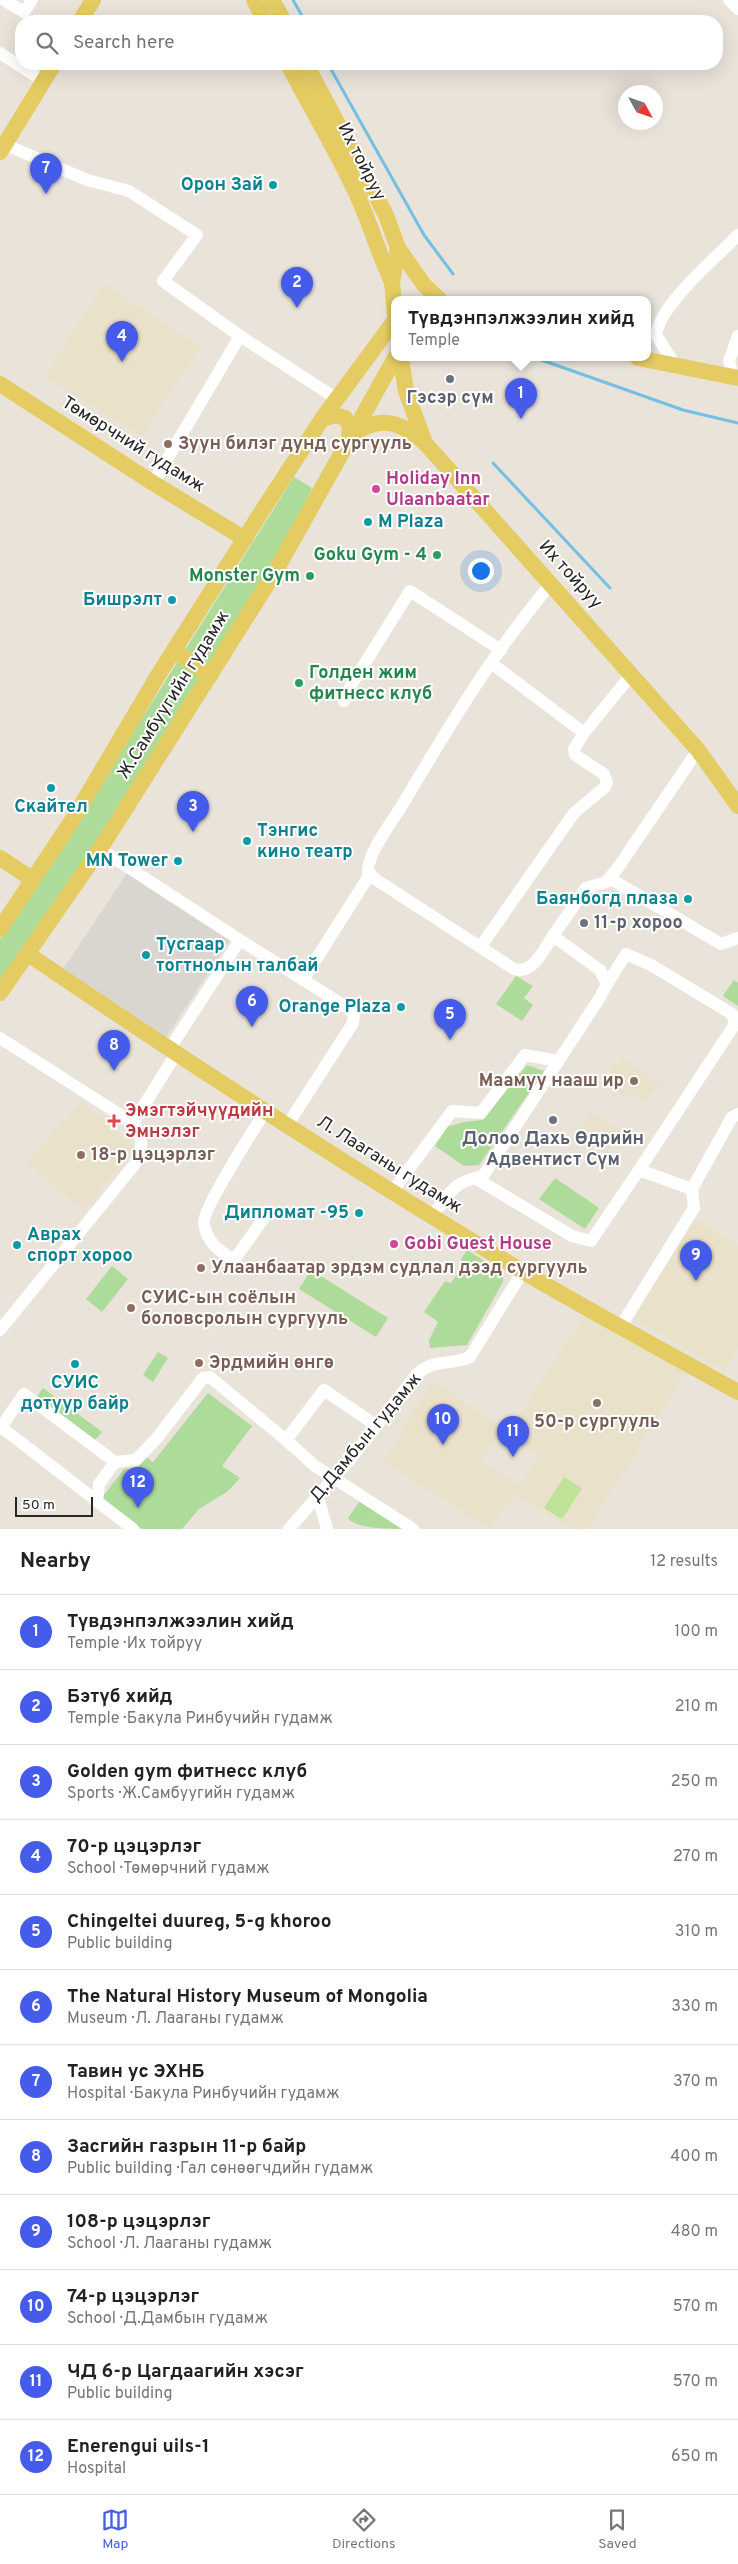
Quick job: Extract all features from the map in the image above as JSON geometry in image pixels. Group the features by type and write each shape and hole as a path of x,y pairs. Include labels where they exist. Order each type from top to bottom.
{"main road":[{"path":"83,15 92,0"},
{"path":"254,0 262,15"},
{"path":"272,0 281,15"},
{"path":"2,148 50,70"},
{"name":"Их тойруу","path":"291,70 355,190 371,227 377,252 392,282"},
{"name":"Их тойруу","path":"309,70 386,215 398,248 392,282 393,296"},
{"path":"398,248 424,286 435,296"},
{"path":"360,368 385,312 392,282"},
{"name":"Ж.Самбуугийн гудамж","path":"0,929 73,819 174,651 322,419 391,325"},
{"name":"Ж.Самбуугийн гудамж","path":"0,993 100,849 210,675 303,524 348,438 393,361"},
{"name":"Их тойруу","path":"401,361 406,391 425,443 698,750 738,806"},
{"path":"650,361 677,368 735,378"},
{"name":"Төмөрчний гудамж","path":"0,384 153,483 245,539"},
{"path":"322,419 335,415 345,418 350,426 348,438"},
{"path":"348,438 368,426 385,423 403,426 425,443"},
{"path":"174,651 210,675"},
{"path":"0,858 32,879"},
{"name":"Л. Лааганы гудамж","path":"28,954 172,1052 288,1124 392,1192 523,1271 738,1392"}],"street":[{"path":"4,0 24,12 32,0"},
{"path":"729,0 738,9"},
{"path":"0,53 15,63"},
{"path":"27,70 44,81"},
{"path":"2,148 87,180 128,191 197,235 163,281 240,336 337,399"},
{"path":"677,368 656,335 660,321 684,290 738,235"},
{"path":"153,483 240,336"},
{"path":"735,378 729,361 738,336"},
{"path":"304,980 370,874 369,861 387,830 491,663 551,584"},
{"path":"344,701 350,687 410,591 500,650"},
{"path":"491,663 584,733"},
{"path":"481,946 574,812 605,787 607,782 604,774 575,755 574,749 584,733 631,674"},
{"path":"370,874 514,969 523,970 532,966 586,888 606,882 610,878 698,750"},
{"path":"100,849 348,1008 354,1019 288,1124"},
{"path":"610,878 721,944 738,938"},
{"path":"553,936 600,970 607,984"},
{"path":"133,1123 172,1052 240,940"},
{"path":"432,1216 450,1190 464,1181 475,1178 483,1176 599,999 626,954 651,965 732,1014 735,1024 592,1241 572,1236 475,1178"},
{"path":"0,1038 133,1123 141,1135 142,1148 135,1164 0,1330"},
{"path":"392,1192 452,1111 482,1112 525,1055 559,1061"},
{"path":"264,1218 234,1260 210,1243 203,1221 210,1204 266,1111"},
{"path":"621,1326 694,1208 692,1189 732,1117 738,1114"},
{"path":"639,1170 692,1189"},
{"name":"Д.Дамбын гудамж","path":"289,1529 377,1426 417,1374 427,1366 462,1361 470,1357 523,1271"},
{"path":"133,1529 1,1428 24,1394 116,1462 136,1460 157,1438 203,1378 210,1377 315,1466 413,1529"},
{"path":"286,1440 324,1390 377,1426"},
{"path":"97,1502 100,1484 116,1462"},
{"path":"318,1496 327,1529"}],"shaded area":[{"path":"104,284 201,348 171,391 143,437 44,377"},
{"name":"Тусгаар тогтнолын талбай","path":"127,873 230,940 166,1037 63,969"},
{"name":"Маамуу нааш ир","path":"622,1058 659,1084 645,1103 629,1092 625,1097 618,1092 622,1087 608,1077 611,1072 608,1069 613,1062 617,1065"},
{"name":"18-р цэцэрлэг","path":"81,1102 134,1147 84,1211 27,1162"},
{"path":"590,1112 623,1131 609,1155 577,1136"},
{"path":"694,1218 738,1245 738,1349 724,1371 632,1317"},
{"name":"50-р сургууль","path":"585,1315 687,1371 588,1529 571,1529 515,1495 490,1529 383,1461 428,1389 439,1383 502,1429 481,1461 520,1486 539,1456 506,1435"}],"green space":[{"path":"294,477 312,488 288,538 111,819 0,982 0,939 47,869"},
{"path":"516,976 533,986 524,998 533,1005 522,1021 496,1004"},
{"path":"734,980 738,983 738,1006 723,996"},
{"path":"527,1065 544,1071 479,1165 464,1166 435,1146 447,1127 464,1122 483,1120"},
{"path":"555,1178 599,1208 585,1229 539,1199"},
{"path":"467,1250 503,1273 503,1282 467,1345 430,1348 429,1340 438,1322 424,1312 445,1281 451,1283 462,1268 461,1259"},
{"path":"112,1266 128,1279 102,1312 86,1299"},
{"path":"311,1270 388,1318 376,1337 299,1289"},
{"path":"158,1352 168,1358 153,1382 143,1375"},
{"path":"43,1388 102,1432 94,1441 36,1398"},
{"path":"208,1393 252,1426 222,1466 240,1478 227,1492 199,1509 182,1529 142,1529 101,1499 124,1469 137,1468 146,1457 153,1462"},
{"path":"564,1477 582,1488 562,1519 544,1508"},
{"path":"360,1501 407,1529 374,1528 352,1522 348,1518"}],"waterway":[{"path":"293,0 302,15"},
{"path":"331,70 424,235 453,274"},
{"path":"544,361 683,410 738,423"},
{"path":"493,463 610,588"}],"place":[{"name":"Орон Зай","path":"273,185"},
{"name":"Тавин ус ЭХНБ","path":"46,194"},
{"name":"Бэтүб хийд","path":"297,308"},
{"name":"70-р цэцэрлэг","path":"122,362"},
{"name":"Гэсэр сүм","path":"450,379"},
{"name":"Түвдэнпэлжээлин хийд","path":"521,419"},
{"name":"Зуун билэг дунд сургууль","path":"168,444"},
{"name":"Holiday Inn Ulaanbaatar","path":"376,489"},
{"name":"M Plaza","path":"368,522"},
{"name":"Goku Gym - 4","path":"437,555"},
{"name":"Monster Gym","path":"310,576"},
{"name":"Бишрэлт","path":"172,600"},
{"name":"Голден жим фитнесс клуб","path":"299,683"},
{"name":"Скайтел","path":"51,788"},
{"name":"Golden gym фитнесс клуб","path":"193,832"},
{"name":"Тэнгис кино театр","path":"247,841"},
{"name":"MN Tower","path":"178,861"},
{"name":"Баянбогд плаза","path":"688,899"},
{"name":"11-р хороо","path":"584,923"},
{"name":"Тусгаар тогтнолын талбай","path":"146,955"},
{"name":"Orange Plaza","path":"401,1007"},
{"name":"The Natural History Museum of Mongolia","path":"252,1027"},
{"name":"Chingeltei duureg, 5-g khoroo","path":"450,1040"},
{"name":"Засгийн газрын 11-р байр","path":"114,1071"},
{"name":"Маамуу нааш ир","path":"634,1081"},
{"name":"Долоо Дахь Өдрийн Адвентист Сүм","path":"553,1120"},
{"name":"Эмэгтэйчүүдийн Эмнэлэг","path":"114,1121"},
{"name":"18-р цэцэрлэг","path":"81,1155"},
{"name":"Дипломат -95","path":"359,1213"},
{"name":"Gobi Guest House","path":"394,1244"},
{"name":"Аврах спорт хороо","path":"17,1245"},
{"name":"Улаанбаатар эрдэм судлал дээд сургууль","path":"201,1268"},
{"name":"108-р цэцэрлэг","path":"696,1281"},
{"name":"СУИС-ын соёлын боловсролын сургууль","path":"131,1308"},
{"name":"Эрдмийн өнгө","path":"199,1363"},
{"name":"СУИС дотуур байр","path":"75,1364"},
{"name":"50-р сургууль","path":"597,1403"},
{"name":"74-р цэцэрлэг","path":"443,1445"},
{"name":"ЧД 6-р Цагдаагийн хэсэг","path":"513,1457"},
{"name":"Enerengui uils-1","path":"138,1508"}]}
